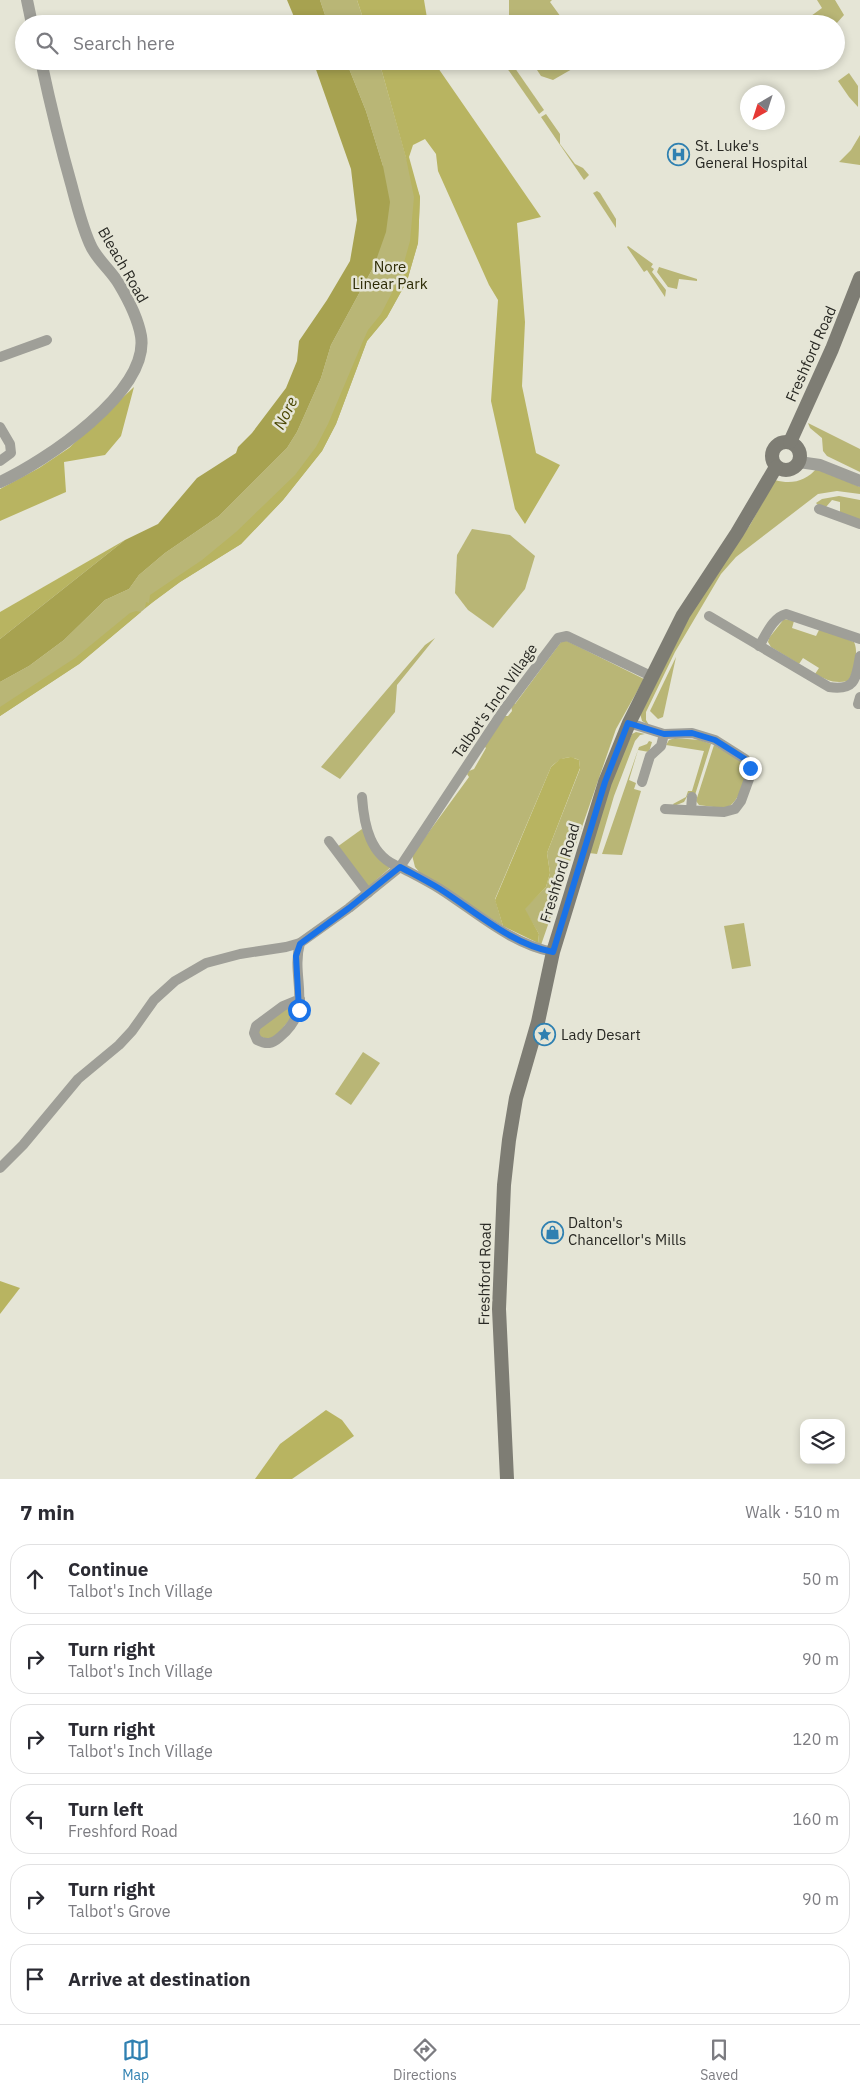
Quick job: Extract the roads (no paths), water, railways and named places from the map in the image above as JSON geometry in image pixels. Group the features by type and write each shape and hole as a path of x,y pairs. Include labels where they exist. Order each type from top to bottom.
{"main road":[{"name":"Freshford Road","path":"507,1479 499,1309 504,1185 516,1098 538,1022 553,952 605,782 628,723 683,615 737,534 776,467 772,458 774,448 780,443 790,442 832,349 860,278"},
{"path":"776,467 782,470 789,470 799,462 800,451 790,442"}],"street":[{"path":"27,0 30,15"},
{"name":"Bleach Road","path":"0,482 56,450 104,410 136,369 141,352 141,336 120,284 91,247 82,224 58,140 43,70"},
{"path":"0,357 47,340"},
{"path":"0,427 10,444 12,453 0,462"},
{"path":"799,462 820,465 860,480"},
{"path":"819,509 860,524"},
{"path":"759,646 775,620 779,616 786,614 860,639"},
{"path":"709,616 829,687 844,688 855,686 860,656"},
{"name":"Talbot's Inch Village","path":"0,1168 23,1146 78,1079 119,1045 132,1031 154,1000 174,981 206,963 240,954 300,944 400,867 503,711 558,638 568,636 651,676"},
{"path":"860,697 858,704 860,704"},
{"path":"628,723 664,734 692,733 715,740 745,759 750,768 749,779 741,801 735,809 724,812 665,809"},
{"path":"642,782 650,756 661,746 664,734"},
{"path":"362,797 365,826 375,848 385,858 440,889 491,924 535,949 553,952"},
{"path":"690,810 692,797"},
{"path":"329,841 368,893"},
{"path":"300,944 296,956 300,999 299,1010 292,1025 273,1043 265,1044 256,1040 254,1033 256,1026 283,1006 300,999"}],"water":[{"path":"287,0 320,0 325,15 293,15"},
{"name":"Nore","path":"316,70 350,70 366,111 383,166 390,202 386,232 374,266 331,345 321,378 297,432 287,448 219,516 165,553 139,575 129,589 105,600 64,640 29,666 0,682 0,639 125,540 158,524 197,478 236,453 238,447 252,433 286,388 297,361 299,341 327,300 350,261 357,220 351,169"}],"place":[{"name":"St. Luke's General Hospital","path":"679,155"},
{"name":"Lady Desart","path":"545,1035"},
{"name":"Dalton's Chancellor's Mills","path":"552,1232"}],"park label":[{"name":"Nore Linear Park","path":"390,276"}]}
